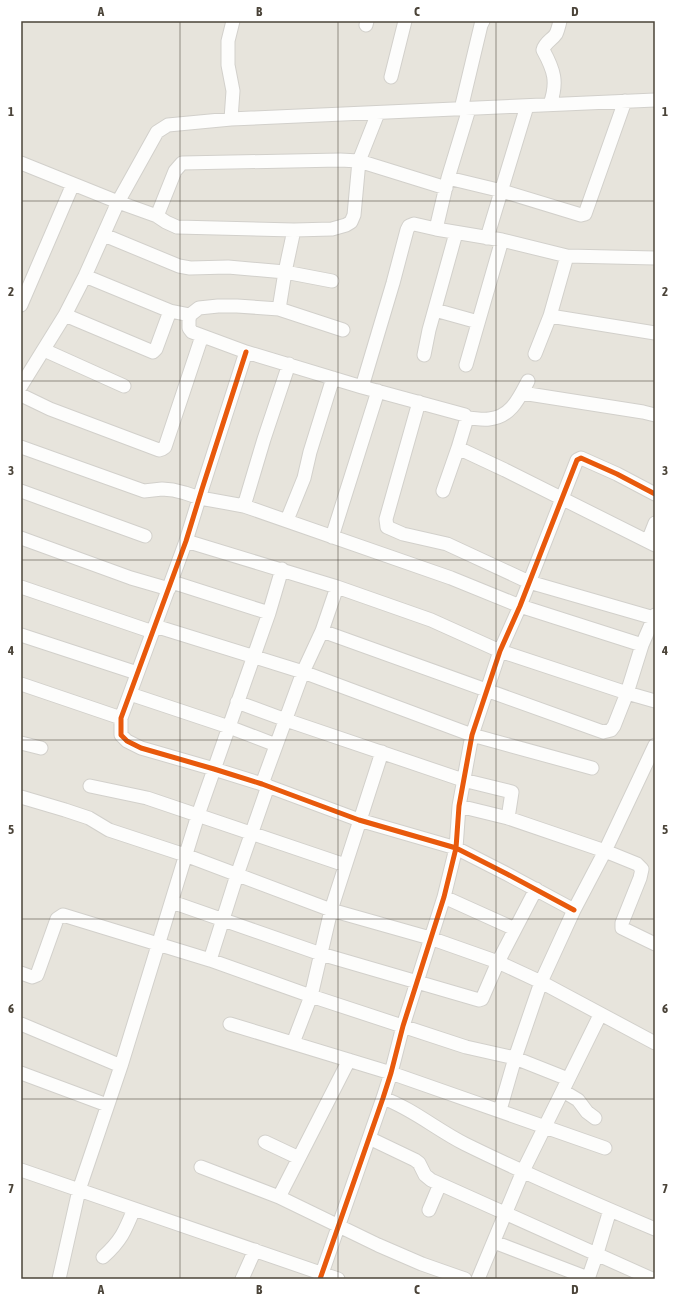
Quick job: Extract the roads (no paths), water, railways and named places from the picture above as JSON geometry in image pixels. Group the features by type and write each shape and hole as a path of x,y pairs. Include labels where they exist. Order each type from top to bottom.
{"street":[{"path":"231,119 233,91 228,65 228,41 233,21"},
{"path":"391,77 405,21"},
{"path":"436,229 465,109 483,21"},
{"path":"550,104 555,92 555,80 552,69 543,50 555,35 560,21"},
{"path":"21,386 65,315 85,276 118,202 157,132 168,125 231,119 655,100"},
{"path":"157,216 176,171 182,163 340,160 358,161 447,183 502,191 580,215 585,214 624,102"},
{"path":"487,238 527,106"},
{"path":"21,163 157,216 177,227 294,230 332,229 351,222 354,215 358,161 378,113"},
{"path":"21,305 73,184"},
{"path":"362,387 409,226 414,224 456,233 502,240 567,256 655,258"},
{"path":"279,309 294,230"},
{"path":"424,355 456,233"},
{"path":"104,235 179,266 190,268 228,267 285,272 332,281"},
{"path":"466,365 502,240"},
{"path":"535,354 550,316 567,256"},
{"path":"85,276 170,311 190,315"},
{"path":"343,330 279,309 237,306 199,308 190,315 188,328 192,332 246,352 362,387 464,415 467,418 489,419 504,415 509,411 522,393 528,381"},
{"path":"435,310 478,322"},
{"path":"65,315 153,352 156,349 170,311"},
{"path":"550,316 655,333"},
{"path":"21,395 50,409 158,450 162,450 165,447 202,336"},
{"path":"44,350 124,386"},
{"path":"246,352 186,541 121,718 121,735 127,741 141,748 265,785 359,820 456,848 574,910"},
{"path":"244,506 289,364"},
{"path":"287,520 304,478 310,452 333,378"},
{"path":"332,536 378,391"},
{"path":"522,393 655,415"},
{"path":"322,631 603,732 611,730 614,726 627,693 642,645 654,616 529,582 446,544 403,534 387,527 386,519 420,402"},
{"path":"443,491 467,418"},
{"path":"21,447 144,491 162,489 173,490 200,498 244,506 451,578 520,606 642,645"},
{"path":"458,448 651,543 655,523"},
{"path":"321,1276 383,1098 403,1026 444,897 456,848 459,806 472,735 486,690 500,651 520,606 577,460 581,458 617,474 655,494"},
{"path":"21,491 145,536"},
{"path":"21,538 131,578 170,586 269,613"},
{"path":"186,541 337,587 431,620 500,651 655,701"},
{"path":"59,1279 79,1190 160,944 198,815 269,613 282,569"},
{"path":"21,587 154,629 303,672 472,735 592,768"},
{"path":"210,960 251,834 276,745 303,672 322,631 337,587"},
{"path":"21,636 137,673"},
{"path":"21,684 121,718"},
{"path":"130,694 229,727 276,745"},
{"path":"238,702 286,720 463,780 512,792 508,818"},
{"path":"21,743 42,748"},
{"path":"500,1110 515,1058 541,982 574,910 605,851 655,745"},
{"path":"293,1044 311,996 331,910 382,752"},
{"path":"90,786 147,798 345,865"},
{"path":"21,797 89,818 109,830 185,855 331,910 430,938 498,962 541,982 655,1043"},
{"path":"459,806 508,818 605,851 638,864 642,869 640,878 622,923 622,928 655,944"},
{"path":"172,902 321,954 479,1000 482,999 498,962 536,889"},
{"path":"444,897 515,929"},
{"path":"21,973 32,977 37,975 57,919 63,915 210,960 311,996 466,1047 515,1058 565,1085 587,1112 595,1118"},
{"path":"478,1279 506,1214 522,1171 600,1014"},
{"path":"21,1024 121,1066"},
{"path":"230,1024 391,1073 605,1148"},
{"path":"278,1197 349,1060"},
{"path":"21,1073 107,1105"},
{"path":"383,1098 398,1104 464,1143 522,1171 655,1229"},
{"path":"369,1138 415,1160 419,1163 425,1175 440,1184 598,1253 652,1279"},
{"path":"265,1142 299,1158"},
{"path":"201,1167 278,1197 422,1264 465,1279"},
{"path":"21,1170 255,1250 321,1276 338,1279"},
{"path":"429,1210 440,1184"},
{"path":"103,1257 116,1245 125,1231 134,1209"},
{"path":"494,1242 588,1279 598,1253 610,1210"},
{"path":"242,1279 255,1250"}]}
